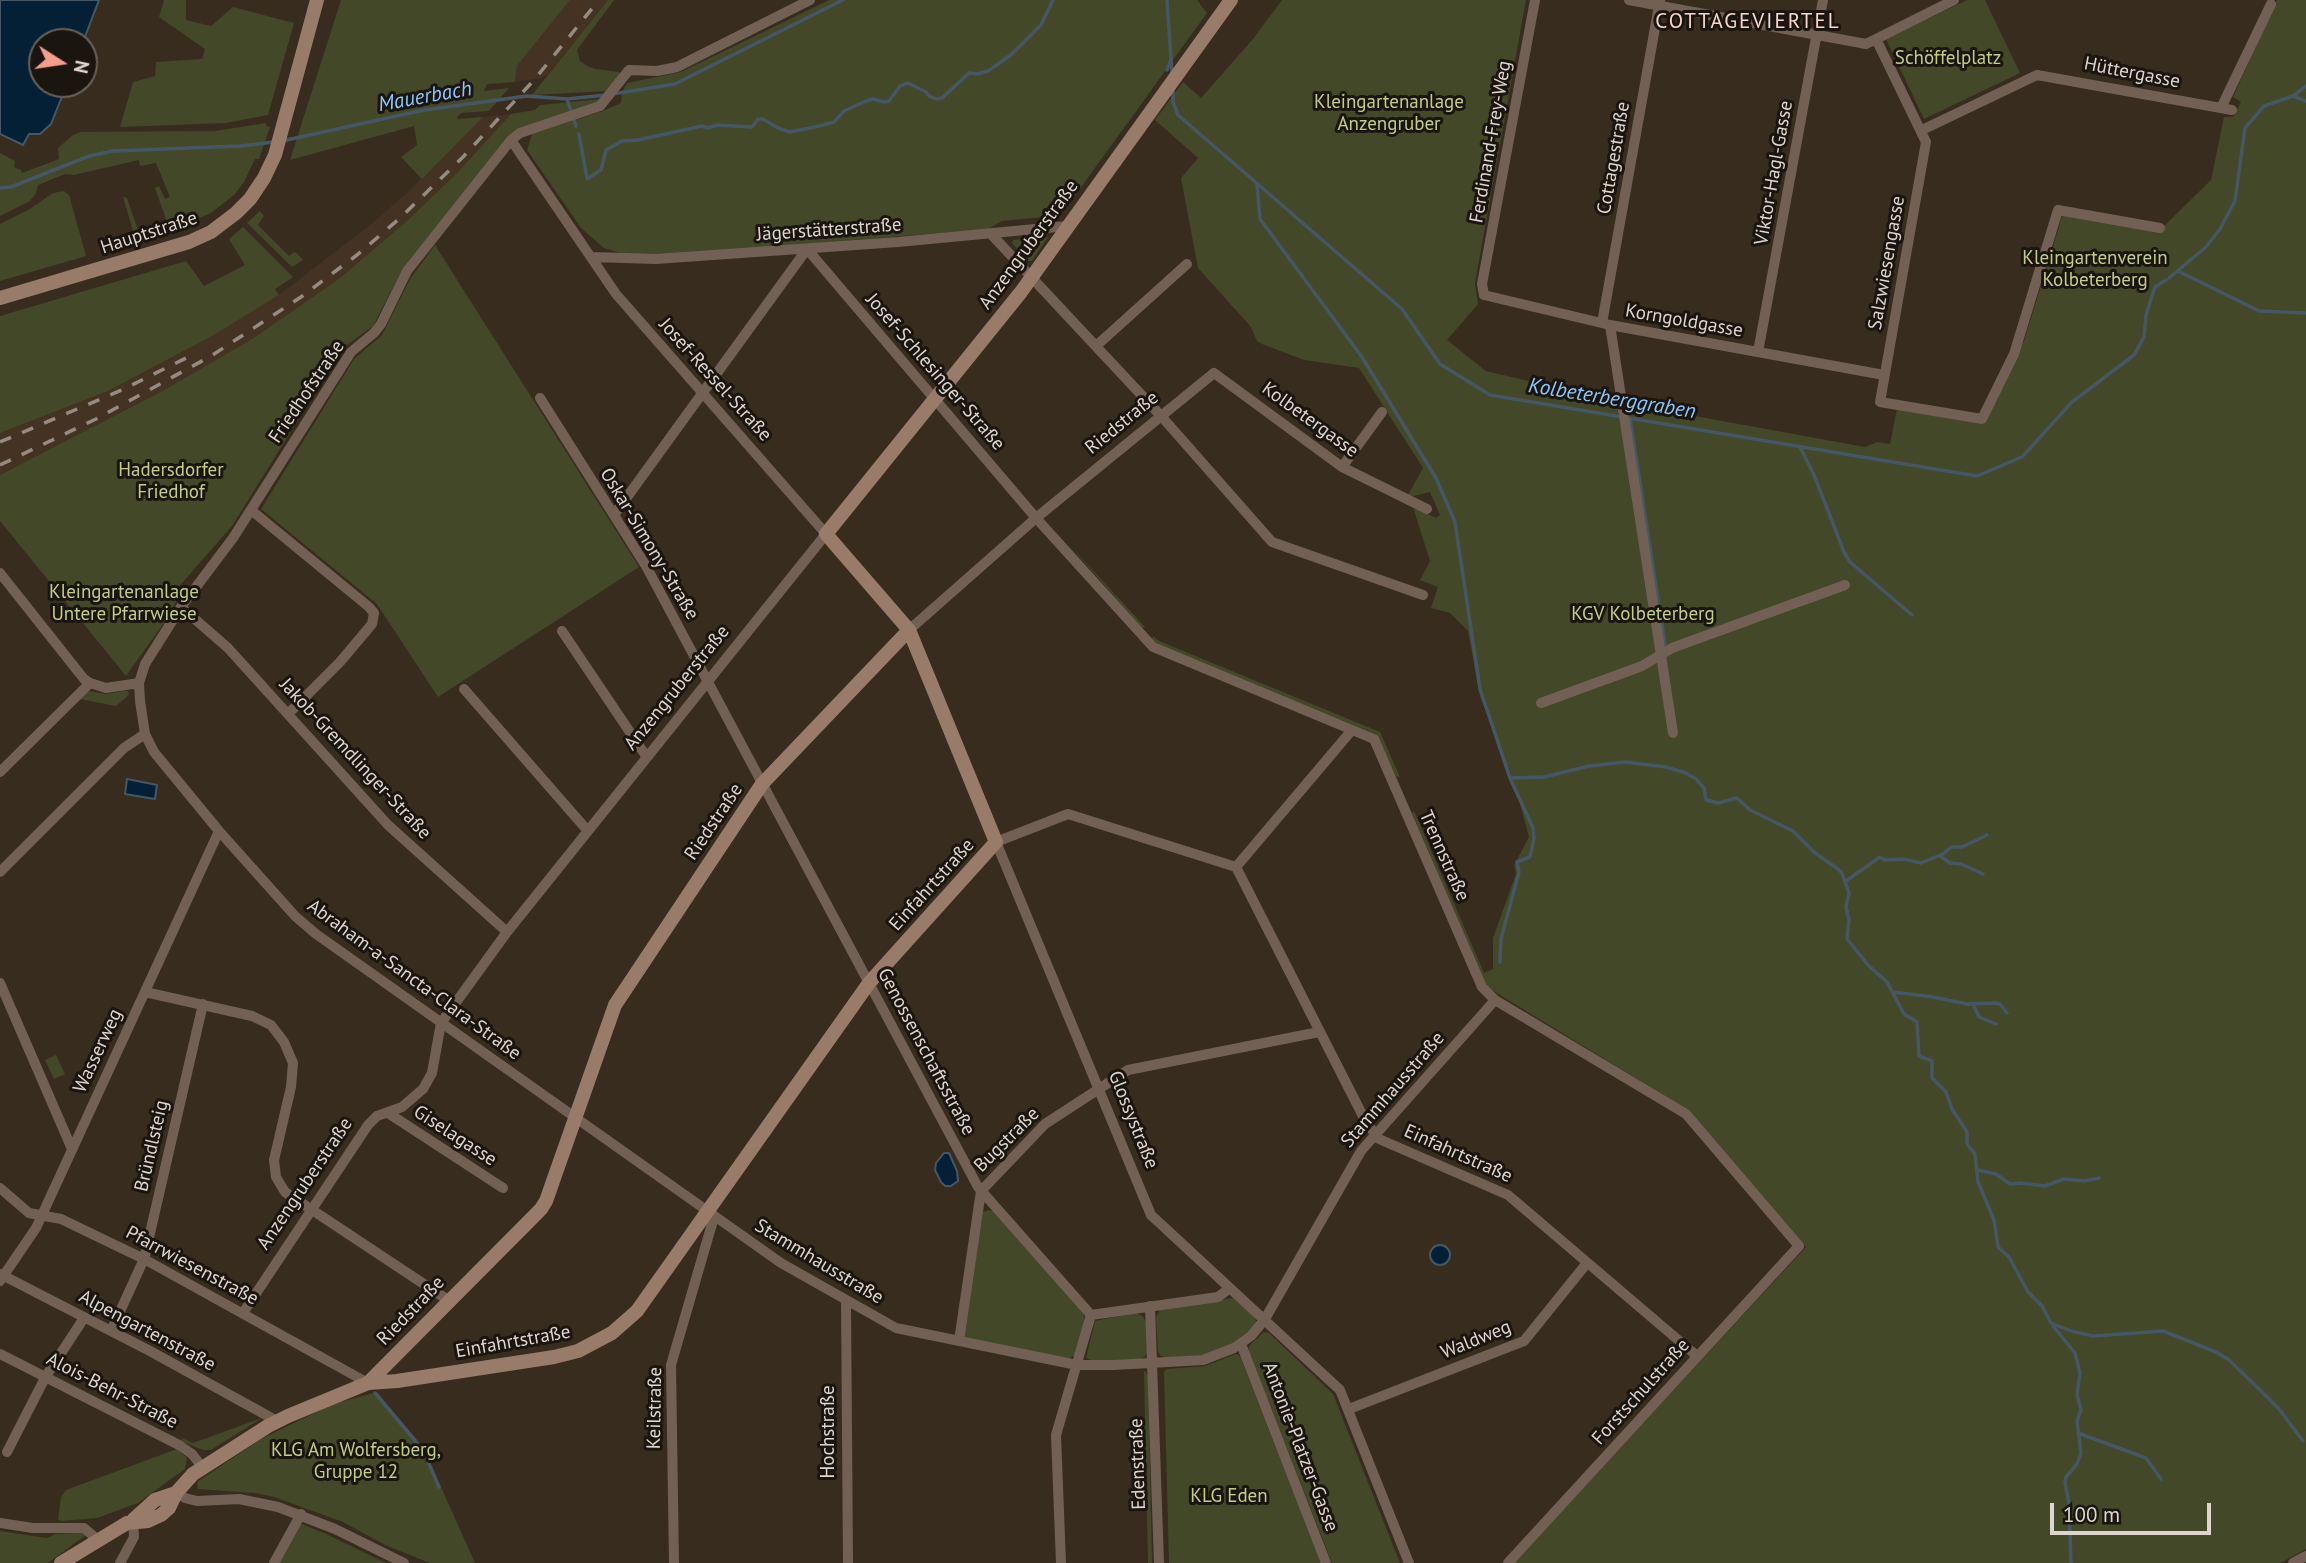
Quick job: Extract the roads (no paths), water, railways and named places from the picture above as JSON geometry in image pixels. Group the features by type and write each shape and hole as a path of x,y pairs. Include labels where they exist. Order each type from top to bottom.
{"street":[{"name":"Hauptstraße","path":"0,298 189,242 230,219 250,199 275,155 317,0"},
{"name":"Friedhofstraße","path":"136,683 181,607 233,538 351,352 381,324 407,271 512,141 520,133 600,106 629,70 645,72 677,67 810,0"},
{"name":"Anzengruberstraße","path":"243,1313 368,1125 377,1116 409,1102 428,1081 441,1023 506,932 1031,278 1230,0"},
{"name":"Ferdinand-Frey-Weg","path":"1482,291 1535,0"},
{"path":"1629,0 1660,3 1866,44 1954,0"},
{"name":"Viktor-Hagl-Gasse","path":"1758,352 1824,0"},
{"name":"Cottagestraße","path":"1660,3 1606,324 1623,409 1660,656"},
{"name":"Hüttergasse","path":"1922,130 2037,75 2226,109 2271,4"},
{"name":"Salzwiesengasse","path":"1876,39 1926,142 1880,402 1982,419 2014,354 2059,210 2160,228"},
{"name":"Josef-Ressel-Straße","path":"512,141 616,294 909,630"},
{"name":"Jägerstätterstraße","path":"592,257 656,259 807,249 1067,226"},
{"path":"991,234 1162,417 1272,542 1423,596"},
{"path":"614,514 807,249"},
{"name":"Josef-Schlesinger-Straße","path":"807,249 1036,518"},
{"path":"1096,346 1187,264"},
{"name":"Korngoldgasse","path":"1482,291 1483,295 1606,324 1884,375"},
{"name":"Riedstraße","path":"368,1383 541,1209 615,1004 762,784 909,630 1036,518 1214,373"},
{"name":"Kolbetergasse","path":"1214,373 1342,467 1427,509"},
{"name":"Oskar-Simony-Straße","path":"540,398 646,566 762,784"},
{"path":"1342,467 1382,412"},
{"path":"251,510 373,613 372,624 340,662 288,714"},
{"name":"Trennstraße","path":"1036,518 1153,647 1374,739 1482,987 1495,1000 1686,1114 1799,1246"},
{"path":"0,573 42,628 90,683 106,688 136,683"},
{"path":"1541,703 1642,666 1672,648 1845,585"},
{"name":"Jakob-Gremdlinger-Straße","path":"181,607 228,648 388,825 506,932"},
{"name":"Glossystraße","path":"909,630 1151,1215 1337,1387 1349,1409 1409,1563"},
{"path":"562,631 646,756"},
{"path":"1660,656 1673,733"},
{"path":"0,772 90,683"},
{"name":"Abraham-a-Sancta-Clara-Straße","path":"136,683 145,734 158,759 305,925 575,1118"},
{"path":"464,689 587,831"},
{"path":"1236,867 1352,730"},
{"path":"0,873 124,748 145,734"},
{"name":"Genossenschaftsstraße","path":"762,784 981,1191 1091,1315"},
{"name":"Einfahrtstraße","path":"61,1563 97,1539 133,1520 155,1500 176,1493 188,1478 278,1421 368,1383 554,1357 598,1342 637,1311 710,1214 869,983 996,842 1068,814 1236,867 1319,1032 1375,1135 1383,1142 1508,1195 1697,1356"},
{"name":"Wasserweg","path":"1,1277 41,1217 219,831"},
{"path":"0,983 72,1149"},
{"path":"145,992 253,1016 271,1026 284,1042 293,1063 291,1087 274,1160 276,1177 285,1192 448,1300"},
{"name":"Stammhausstraße","path":"575,1118 781,1263 896,1328 1077,1365 1153,1364 1208,1359 1241,1344 1254,1333 1265,1319 1354,1160 1495,1000"},
{"name":"Bründlsteig","path":"111,1331 144,1259 203,1004"},
{"name":"Bugstraße","path":"959,1341 981,1191 1045,1124 1129,1070 1319,1032"},
{"name":"Giselagasse","path":"388,1113 503,1188"},
{"name":"Pfarrwiesenstraße","path":"0,1188 29,1213 61,1219 144,1259 368,1383"},
{"name":"Keilstraße","path":"674,1563 671,1365 710,1214"},
{"name":"Forstschulstraße","path":"1508,1563 1799,1246"},
{"name":"Waldweg","path":"1349,1409 1524,1340 1587,1263"},
{"name":"Alpengartenstraße","path":"1,1277 111,1331 278,1421"},
{"path":"1061,1563 1056,1435 1091,1315 1217,1297 1230,1288"},
{"name":"Hochstraße","path":"846,1301 848,1563"},
{"name":"Edenstraße","path":"1150,1306 1159,1563"},
{"path":"7,1452 46,1376 84,1318"},
{"name":"Antonie-Platzer-Gasse","path":"1241,1344 1326,1563"},
{"name":"Alois-Behr-Straße","path":"0,1354 179,1445 192,1454 203,1468"},
{"path":"176,1493 197,1501 254,1501 300,1514 404,1563"},
{"path":"274,1563 300,1514"},
{"path":"120,1563 134,1536 133,1520"},
{"path":"0,1523 33,1528 84,1528 92,1532 97,1539"},
{"path":"2293,1563 2306,1556"}],"water":[{"path":"0,0 99,0 88,28 28,28 28,98 61,98 51,124 40,134 29,134 23,145 0,134"},
{"path":"127,779 157,785 155,799 125,794"},
{"path":"944,1153 949,1153 957,1171 958,1181 951,1186 945,1186 941,1182 935,1170 936,1163"},
{"path":"1440,1245 1447,1248 1450,1255 1447,1262 1440,1265 1433,1262 1430,1255 1433,1248"}],"waterway":[{"name":"Mauerbach","path":"613,94 675,84 843,0"},
{"path":"579,134 587,179 601,170 606,150 622,141 702,126 752,127 758,119 790,132 815,127 834,122 844,111 866,101 889,101 900,86 908,83 929,96 942,98 969,73 988,71 1012,54 1041,25 1053,0"},
{"name":"Kolbeterberggraben","path":"1167,0 1172,73"},
{"name":"Kolbeterberggraben","path":"1167,70 1170,62"},
{"name":"Kolbeterberggraben","path":"2169,278 2206,247 2220,229 2235,201 2245,128 2264,106 2293,96 2306,86"},
{"name":"Kolbeterberggraben","path":"1173,91 1173,102 1178,115 1402,309 1440,364 1490,395 1977,476 2022,457 2072,402 2134,355 2144,337 2146,315 2155,287 2166,280"},
{"name":"Mauerbach","path":"282,141 424,110 527,96 567,99 606,95"},
{"path":"2293,96 2306,101"},
{"path":"567,99 576,126"},
{"name":"Mauerbach","path":"0,188 11,187 89,156 113,151 274,142"},
{"path":"1257,185 1260,219 1362,357 1436,478 1455,522 1480,689 1510,778 1533,828 1530,857 1517,862 1519,872 1501,939 1500,962"},
{"path":"2178,271 2259,311 2306,313"},
{"path":"1630,418 1665,644"},
{"path":"1801,449 1850,562 1912,615"},
{"path":"1510,778 1544,777 1589,766 1626,762 1666,767 1696,779 1704,788 1706,800 1718,803 1737,798 1750,810 1793,831 1815,853 1842,873 1849,893 1846,907 1849,920 1847,939 1869,966 1887,982 1904,1014 1917,1022 1919,1056 1932,1061 1932,1078 1946,1092 1952,1109 1967,1132 1967,1144 1975,1154 1978,1182 1994,1220 1998,1247 2009,1257 2028,1292 2042,1306 2051,1323 2093,1336 2163,1331 2216,1352 2229,1360 2279,1409 2303,1441"},
{"path":"1846,881 1880,857 1885,860 1904,859 1921,863 1943,854 1951,847 1962,847 1987,835"},
{"path":"1940,856 1950,863 1961,864 1983,874"},
{"path":"1893,992 1967,1004 1995,1003 2000,1004 2007,1013"},
{"path":"1973,1004 1979,1017 1996,1024"},
{"path":"1978,1170 1996,1174 2010,1184 2045,1186 2064,1179 2084,1181 2099,1178"},
{"path":"2053,1326 2075,1353 2080,1373 2077,1395 2081,1410 2077,1421 2081,1453 2065,1483 2069,1503 2071,1563"},
{"path":"375,1393 423,1450 439,1487"},
{"path":"2078,1433 2146,1458 2161,1479"}],"railway":[{"path":"0,465 96,419 211,356 301,297 357,255 463,157 534,80 599,0"},
{"path":"0,442 124,389 190,356"}],"district":[{"name":"COTTAGEVIERTEL","path":"1748,22"}],"park label":[{"name":"Schöffelplatz","path":"1948,59"},
{"name":"Kleingartenanlage Anzengruber","path":"1389,114"},
{"name":"Kleingartenverein Kolbeterberg","path":"2095,270"},
{"name":"Hadersdorfer Friedhof","path":"171,482"},
{"name":"Kleingartenanlage Untere Pfarrwiese","path":"124,604"},
{"name":"KGV Kolbeterberg","path":"1643,615"},
{"name":"KLG Am Wolfersberg, Gruppe 12","path":"356,1462"},
{"name":"KLG Eden","path":"1229,1497"}]}
